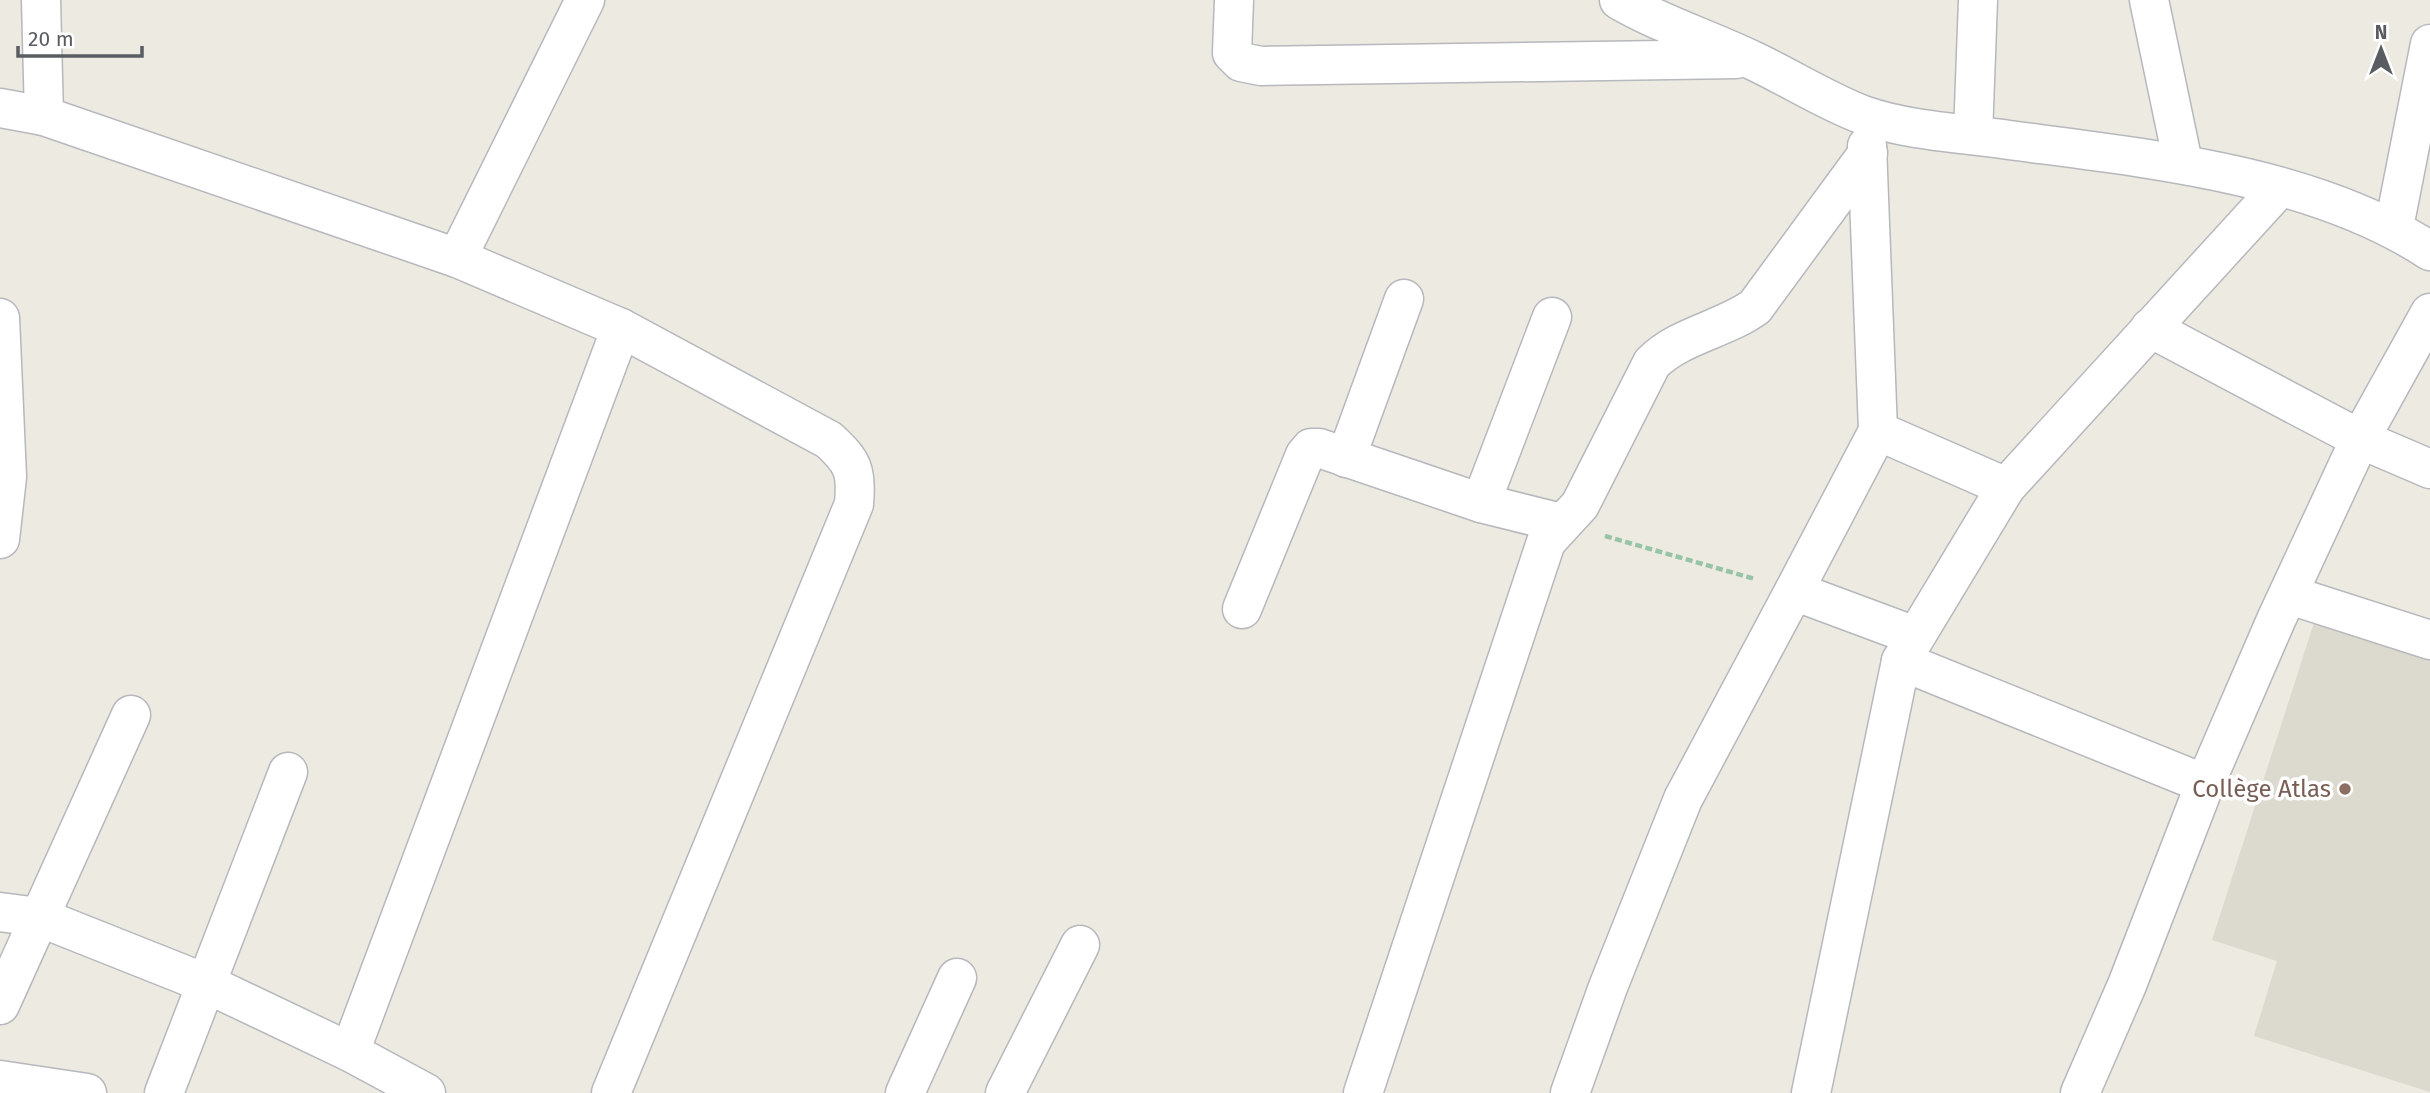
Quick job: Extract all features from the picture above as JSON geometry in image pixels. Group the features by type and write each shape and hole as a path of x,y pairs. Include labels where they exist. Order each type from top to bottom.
{"street":[{"path":"41,0 44,116"},
{"path":"457,258 585,0"},
{"path":"1234,0 1232,53 1241,62 1261,66 1751,59"},
{"path":"1619,0 1644,15 1751,59 1864,115 1973,135 2183,163 2280,187 2394,227 2430,251"},
{"path":"1973,135 1978,0"},
{"path":"2149,0 2183,163"},
{"path":"2394,227 2430,44"},
{"path":"0,108 44,116 457,258 621,328 829,440 849,457 856,480 855,504 611,1093"},
{"path":"1570,1093 1608,987 1683,799 1878,430 1868,153 1864,115"},
{"path":"1363,1093 1546,542 1560,523 1580,505 1592,485 1652,363 1665,350 1742,317 1755,307 1868,153"},
{"path":"1811,1093 1908,648 2006,487 2280,187"},
{"path":"1346,458 1404,299"},
{"path":"2080,1093 2127,985 2205,784 2360,439 2430,313"},
{"path":"1481,503 1552,317"},
{"path":"0,318 3,443 7,477 0,539"},
{"path":"350,1052 621,328"},
{"path":"2150,328 2360,439 2430,469"},
{"path":"1878,430 2006,487"},
{"path":"1242,609 1305,455 1311,448 1320,448 1481,503 1560,523"},
{"path":"1794,590 1908,648 2205,784"},
{"path":"2290,595 2430,639"},
{"path":"0,1005 131,715"},
{"path":"164,1093 288,772"},
{"path":"0,912 39,917 205,983 350,1052 426,1093"},
{"path":"1005,1093 1080,945"},
{"path":"905,1093 957,978"},
{"path":"0,1080 87,1093"}],"path":[{"path":"1560,523 1794,590"}],"shaded area":[{"name":"Collège Atlas","path":"2320,604 2430,638 2430,1092 2254,1036 2277,961 2212,940"}],"place":[{"name":"Collège Atlas","path":"2345,789"}]}
